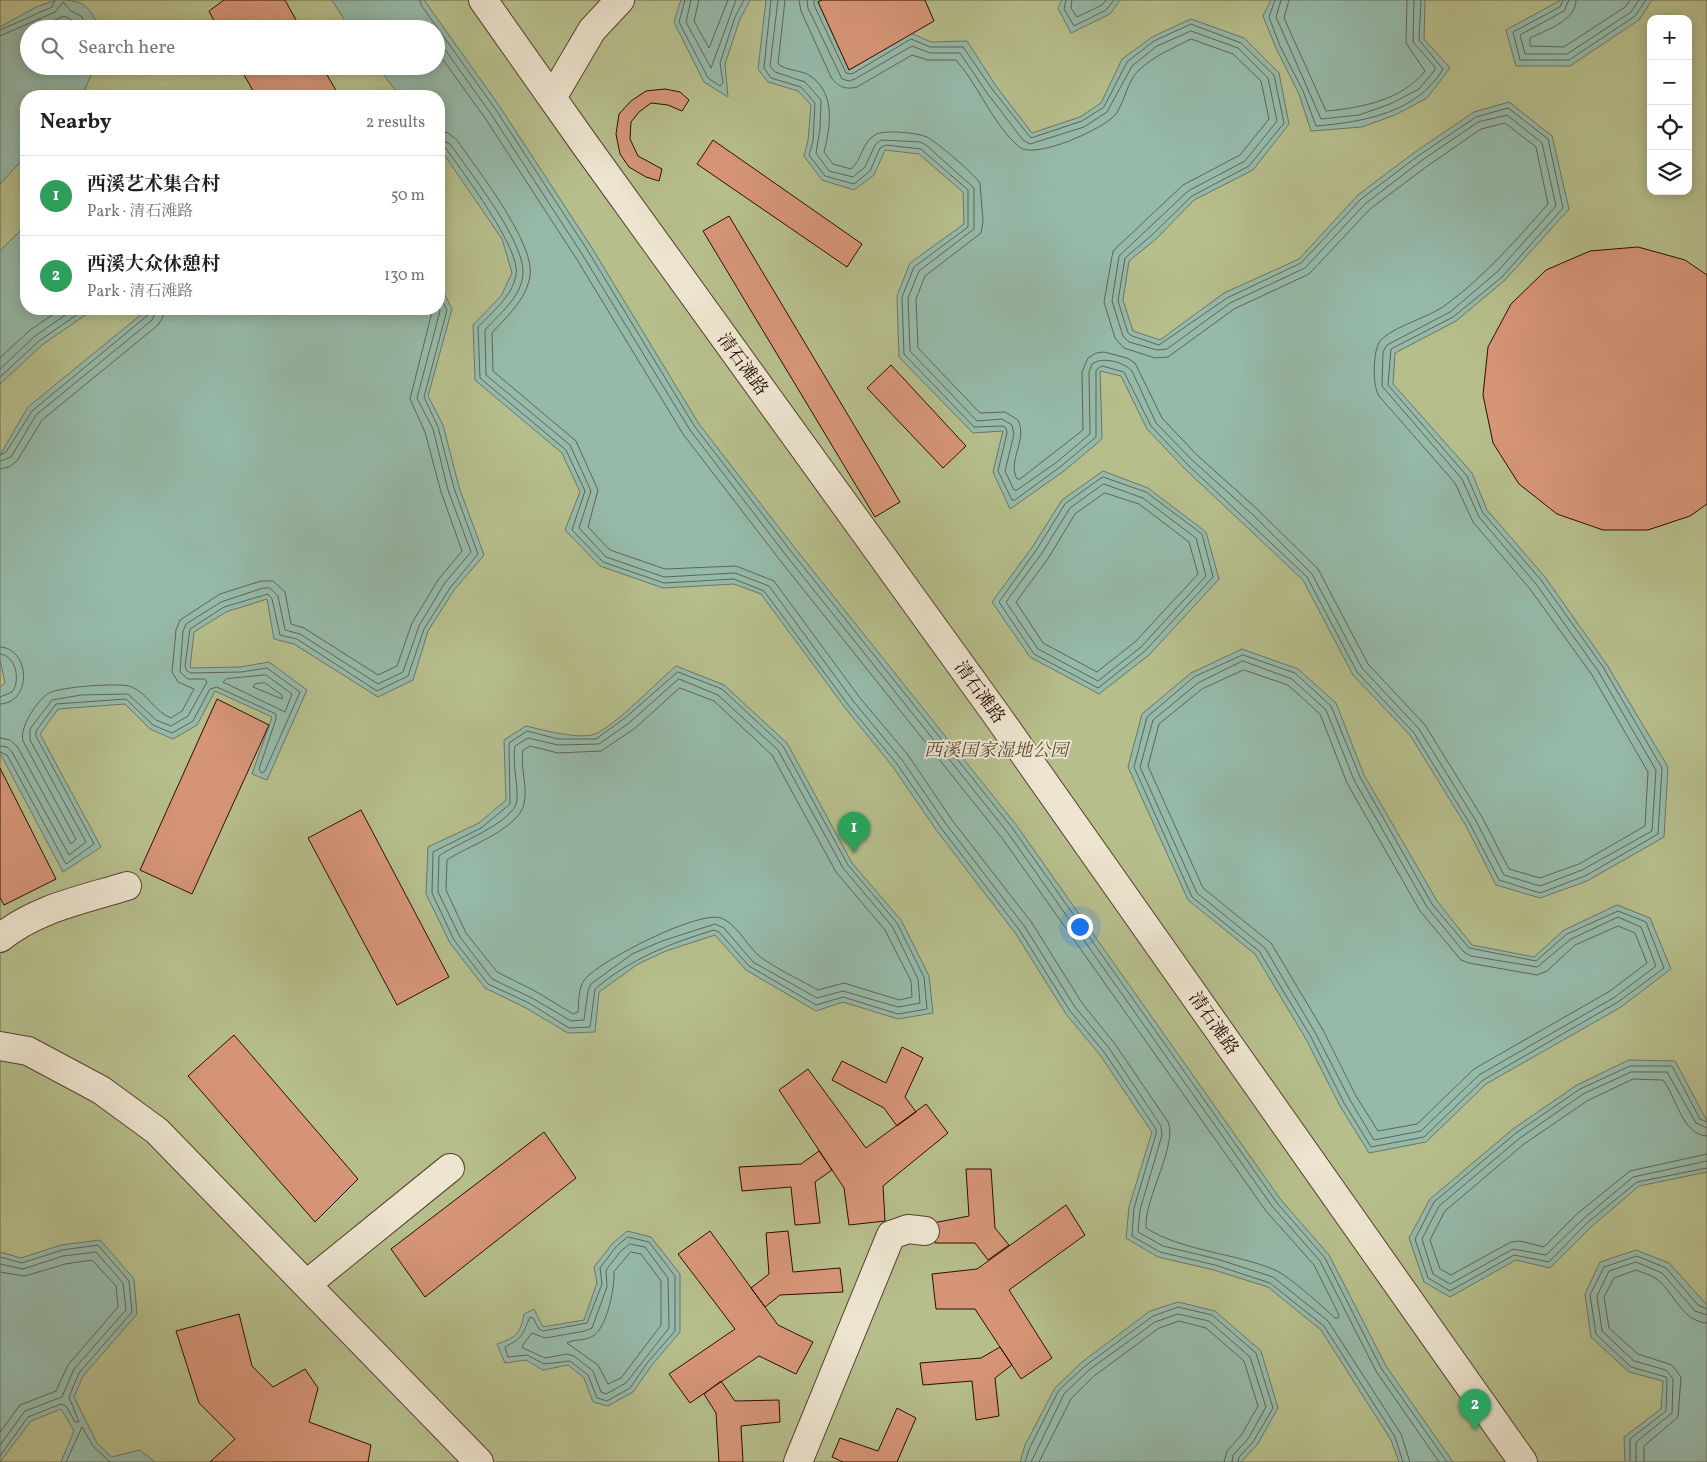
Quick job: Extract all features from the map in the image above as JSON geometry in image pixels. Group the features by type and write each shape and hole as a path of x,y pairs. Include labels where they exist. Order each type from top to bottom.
{"street":[{"name":"清石滩路","path":"483,0 996,714 1523,1462"},
{"path":"552,98 592,30 620,0"},
{"path":"0,938 19,922 56,907 127,886"},
{"path":"0,1046 28,1051 101,1090 157,1131 480,1462"},
{"path":"307,1284 450,1168"},
{"path":"798,1462 890,1235 908,1228 925,1231"}],"green space":[{"name":"西溪国家湿地公园","path":"0,0 1707,0 1707,1462 0,1462"}],"water":[{"path":"56,0 73,1 88,9 96,20 20,20 20,75 91,75 85,90 20,90 20,162 0,184 0,27 36,7"},
{"path":"332,0 424,0 438,20 344,20"},
{"path":"681,0 750,0 740,19 725,64 728,97 704,82 674,22"},
{"path":"766,0 820,0 818,2 849,70 911,33 931,42 967,41 996,86 1032,133 1080,117 1101,103 1122,59 1152,37 1191,19 1244,38 1279,73 1289,124 1253,170 1194,200 1156,239 1129,261 1123,300 1133,331 1160,340 1224,293 1299,259 1358,195 1415,152 1474,112 1509,102 1552,136 1569,209 1505,280 1456,321 1395,353 1393,384 1472,473 1487,510 1545,577 1607,665 1668,767 1664,837 1587,881 1540,898 1496,885 1466,826 1410,735 1353,675 1303,580 1184,468 1147,429 1121,376 1100,371 1102,439 1064,471 1010,509 993,472 1003,431 973,433 899,357 897,296 910,263 964,224 963,192 919,154 885,150 874,175 854,190 822,180 804,156 808,141 811,105 798,91 768,82 758,69"},
{"path":"1062,0 1120,0 1110,14 1071,33 1058,8"},
{"path":"1271,0 1425,0 1424,39 1450,68 1427,98 1395,115 1362,127 1311,131 1299,94 1276,48 1263,16"},
{"path":"1561,0 1652,0 1639,20 1570,66 1516,66 1506,30"},
{"path":"445,30 500,107 592,248 699,424 794,547 1017,826 1281,1200 1329,1255 1386,1366 1453,1462 1399,1462 1391,1440 1321,1330 1268,1287 1214,1270 1158,1257 1126,1238 1129,1207 1152,1132 1100,1055 1066,1014 1016,934 937,831 893,767 846,709 761,594 734,584 663,588 600,566 565,530 580,492 562,453 475,380 473,325 501,296 512,273 502,239 445,156 445,90 395,90 384,75 445,75"},
{"path":"20,231 20,315 85,315 42,345 0,384 0,251"},
{"path":"445,295 452,309 428,396 443,425 459,487 484,555 454,590 428,631 413,680 378,697 294,644 274,639 267,599 226,612 194,632 190,668 240,667 269,662 307,690 267,780 252,774 272,717 215,691 197,725 173,739 150,729 125,704 58,709 40,734 101,847 63,872 0,753 0,687 5,683 0,660 0,455 28,407 141,315 445,315"},
{"path":"1103,471 1148,488 1206,532 1219,579 1149,655 1099,694 1030,657 992,602 1033,546 1062,500"},
{"path":"1242,649 1298,669 1336,703 1364,775 1437,901 1472,945 1534,957 1564,930 1617,905 1650,918 1671,969 1621,1007 1486,1084 1426,1142 1369,1153 1340,1106 1306,1039 1255,954 1188,900 1128,767 1142,714 1191,673"},
{"path":"676,666 724,685 787,743 852,863 901,920 929,976 933,1013 898,1019 843,1002 816,1011 746,970 715,935 666,951 638,964 599,992 595,1032 568,1033 526,1008 485,988 450,943 426,894 428,847 479,823 506,800 504,740 526,726 571,735 588,736 595,734 624,713"},
{"path":"1629,1060 1675,1061 1707,1121 1707,1172 1639,1186 1591,1227 1550,1268 1516,1260 1450,1297 1424,1282 1409,1238 1430,1199 1513,1129 1577,1085"},
{"path":"627,1231 651,1237 680,1274 680,1332 652,1365 633,1392 608,1406 593,1402 584,1378 568,1365 543,1370 526,1360 505,1363 497,1344 508,1340 519,1331 524,1314 534,1309 543,1327 584,1320 597,1283 594,1267 612,1244"},
{"path":"100,1240 134,1279 137,1314 83,1376 74,1397 97,1443 112,1457 140,1450 155,1462 61,1462 74,1431 61,1409 31,1421 0,1462 0,1252 21,1258 61,1245"},
{"path":"1636,1250 1669,1263 1707,1305 1707,1462 1625,1462 1624,1437 1661,1409 1663,1381 1629,1372 1591,1337 1585,1294 1600,1262"},
{"path":"1178,1302 1215,1311 1261,1351 1278,1408 1257,1445 1241,1462 1020,1462 1025,1445 1055,1388 1082,1362 1150,1311"}],"building":[{"path":"224,0 285,0 296,20 214,20 209,11"},
{"path":"822,0 925,0 934,21 849,70 818,2"},
{"path":"244,75 327,75 336,90 253,90"},
{"path":"665,89 680,92 689,100 682,111 668,105 651,103 639,112 631,122 630,139 638,156 662,169 659,181 646,177 629,167 620,154 616,134 619,114 631,101 646,91"},
{"path":"713,140 862,244 847,267 697,164"},
{"path":"729,216 900,502 875,517 703,231"},
{"path":"1638,247 1685,260 1707,275 1707,504 1690,516 1648,530 1603,530 1557,514 1519,484 1493,443 1483,395 1488,347 1511,304 1546,270 1590,251"},
{"path":"891,365 966,446 943,468 867,388"},
{"path":"217,699 269,725 192,894 140,870"},
{"path":"0,768 56,879 4,905 0,898"},
{"path":"361,810 449,977 397,1005 308,838"},
{"path":"234,1035 358,1179 315,1222 188,1076"},
{"path":"902,1047 923,1058 905,1097 916,1112 897,1126 884,1108 832,1080 842,1061 886,1083"},
{"path":"808,1069 866,1148 926,1104 948,1133 883,1186 885,1221 849,1225 844,1188 779,1090"},
{"path":"544,1132 576,1178 425,1297 391,1249"},
{"path":"819,1151 832,1170 815,1182 820,1223 795,1225 791,1187 742,1191 739,1167 801,1164"},
{"path":"966,1169 991,1169 995,1228 1009,1245 988,1260 975,1243 935,1243 933,1223 969,1216"},
{"path":"1066,1205 1085,1235 1009,1290 1052,1358 1021,1379 975,1309 936,1309 932,1274 977,1269"},
{"path":"710,1231 778,1325 813,1342 796,1374 759,1356 690,1403 669,1374 735,1329 678,1254"},
{"path":"788,1231 793,1272 840,1268 843,1292 780,1295 765,1307 751,1288 769,1274 766,1233"},
{"path":"239,1314 252,1366 273,1387 305,1369 318,1388 309,1422 371,1445 368,1462 210,1462 235,1439 199,1403 176,1331"},
{"path":"1000,1347 1012,1365 995,1378 999,1416 976,1420 972,1381 923,1385 920,1363 981,1358"},
{"path":"721,1381 735,1401 779,1400 780,1422 741,1426 743,1462 719,1462 716,1413 704,1394"},
{"path":"897,1408 916,1418 897,1462 843,1462 832,1457 840,1438 878,1451"}],"place":[{"name":"西溪艺术集合村","path":"854,853"},
{"name":"西溪大众休憩村","path":"1475,1430"}]}
